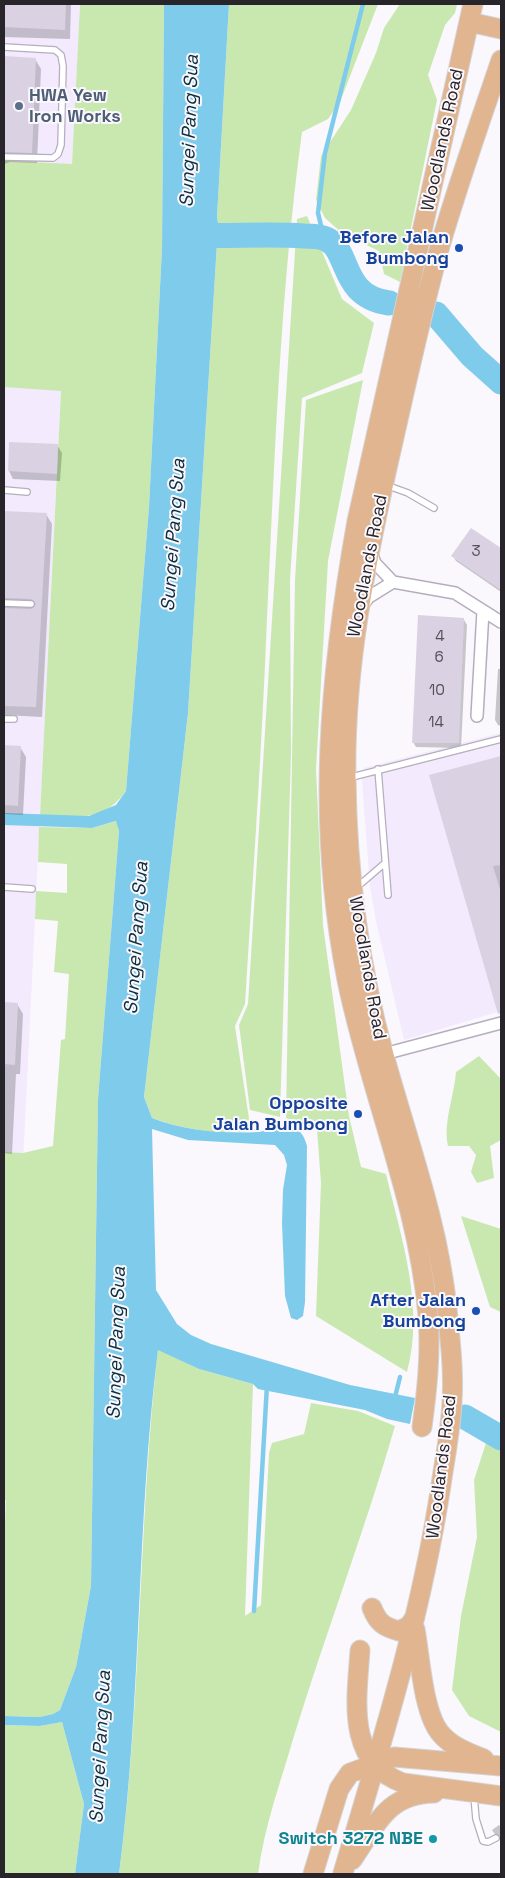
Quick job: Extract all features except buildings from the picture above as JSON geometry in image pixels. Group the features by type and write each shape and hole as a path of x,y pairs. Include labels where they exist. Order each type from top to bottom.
{"main road":[{"name":"Woodlands Road","path":"422,1427 429,1363 428,1316 410,1208 366,1059 348,982 334,888 328,779 332,699 341,615 358,521 474,4"},
{"path":"469,22 501,29"},
{"name":"Woodlands Road","path":"343,1874 376,1763 415,1619 432,1546 453,1398 447,1309 436,1240 420,1173 384,1054 366,978 353,890 346,778 350,686 358,610 369,548 440,246 501,60"},
{"path":"372,1608 377,1620 383,1626 400,1632 415,1619"},
{"path":"415,1619 424,1694 430,1714 440,1733 463,1750 501,1766"},
{"path":"360,1650 356,1716 362,1743 376,1763 390,1778 402,1783 501,1796"},
{"path":"313,1874 344,1780 350,1773 394,1757 501,1766"},
{"path":"354,1837 374,1810 389,1801 422,1793 472,1793"},
{"path":"343,1874 380,1816 394,1804 409,1796"}],"street":[{"path":"369,548 375,563 393,582 455,593 501,622"},
{"path":"358,610 369,597 393,582"},
{"path":"477,716 483,611"},
{"path":"384,1054 501,1023"}],"lane":[{"path":"4,47 55,50 61,55 63,66 61,145 58,154 53,158 4,157"},
{"path":"384,485 408,493 434,508"},
{"path":"4,490 27,492"},
{"path":"4,603 31,604"},
{"path":"4,718 14,719"},
{"path":"346,778 501,739"},
{"path":"378,769 388,895"},
{"path":"353,890 370,878 385,863"},
{"path":"4,887 32,889"},
{"path":"472,1793 476,1819 483,1841 488,1842 496,1838"}],"shaded area":[{"path":"4,4 80,4 4,1548"},
{"path":"501,733 501,1011 404,1040 376,921 370,886 362,780 364,768"}],"green space":[{"path":"80,4 164,4 162,248 149,507 126,791 108,809 88,816 65,817 40,815 61,391 4,387 4,161 72,164"},
{"path":"229,4 378,4 340,102 328,119 302,132 288,253 279,374 263,715 245,1004 235,1026 251,1132 238,1133 200,1130 152,1118 144,1097 188,713 217,243 220,234 217,217"},
{"path":"400,4 457,4 455,13 445,25 428,75 437,100 400,282 384,274 379,251 343,234 325,218 316,200 321,156 351,110 376,53 384,28"},
{"path":"307,216 342,299 374,323 362,373 302,398 290,580 291,754 280,1117 250,1110 239,1025 248,1004 297,219"},
{"path":"363,380 328,561 316,769 323,925 349,1116 361,1167 386,1174 404,1247 412,1297 413,1322 412,1347 407,1372 316,1316 321,1183 317,1129 286,1118 295,580 306,400"},
{"path":"117,821 119,831 98,1099 91,1586 76,1667 60,1710 40,1717 4,1716 4,1548 6,1500 4,1500 4,1152 23,1153 53,1146 61,1040 65,1039 69,974 54,972 58,921 35,919 36,891 67,893 67,864 38,862 39,827 92,828"},
{"path":"479,1056 501,1079 501,1140 490,1146 494,1178 477,1183 471,1172 476,1155 469,1146 448,1146 447,1128 456,1072"},
{"path":"461,1216 501,1229 501,1312 490,1307"},
{"path":"158,1349 199,1369 253,1384 245,1616 261,1605 269,1453 272,1443 304,1434 311,1403 358,1411 395,1426 294,1736 269,1822 258,1874 119,1874 132,1743 147,1480"},
{"path":"501,1425 501,1732 469,1716 452,1690 461,1616 477,1537 474,1480 487,1440"},
{"path":"62,1722 84,1804 75,1874 4,1874 4,1725 40,1726"}],"water":[{"name":"Sungei Pang Sua","path":"164,4 229,4 217,217 220,234 217,243 188,713 144,1097 152,1118 178,1126 204,1131 258,1132 280,1125 287,1125 300,1132 307,1146 305,1302 303,1316 297,1320 291,1318 285,1296 282,1223 283,1190 287,1165 284,1155 275,1145 188,1140 152,1129 156,1290 177,1324 191,1335 211,1344 350,1385 415,1398 410,1424 387,1419 365,1410 258,1389 253,1384 199,1369 158,1350 146,1481 132,1743 119,1874 75,1874 84,1804 62,1722 40,1726 4,1725 4,1716 40,1717 60,1710 76,1667 91,1586 98,1099 119,831 116,821 92,828 4,825 4,813 89,816 116,805 126,791 149,507 162,248"}],"waterway":[{"path":"324,238 318,213 325,153 363,4"},
{"path":"189,235 289,235 324,238 334,245 348,273 362,292 373,299 389,303"},
{"path":"436,314 472,356 501,382"},
{"path":"395,1397 400,1377"},
{"path":"254,1611 267,1385"},
{"path":"465,1417 501,1438"}],"place":[{"name":"HWA Yew Iron Works","path":"19,106"},
{"name":"Before Jalan Bumbong","path":"459,248"},
{"name":"Opposite Jalan Bumbong","path":"358,1114"},
{"name":"After Jalan Bumbong","path":"476,1311"},
{"name":"Switch 3272 NBE","path":"433,1839"}]}
